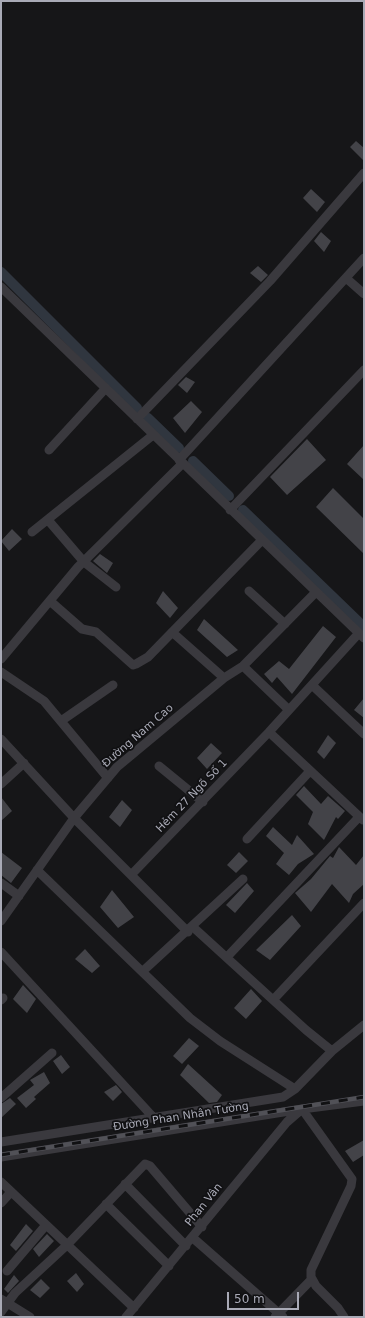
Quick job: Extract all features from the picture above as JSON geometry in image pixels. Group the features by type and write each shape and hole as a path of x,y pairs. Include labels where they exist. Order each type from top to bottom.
{"street":[{"path":"136,419 270,281 364,173"},
{"path":"1,659 84,562 181,462 364,258"},
{"path":"346,278 364,294"},
{"path":"1,287 361,636"},
{"path":"230,510 364,370"},
{"path":"49,450 105,389"},
{"path":"32,532 153,435"},
{"path":"48,520 84,562 116,587"},
{"path":"50,601 82,629 96,632 133,665 139,664 148,657 262,540"},
{"path":"249,591 285,624"},
{"name":"Đường Nam Cao","path":"1,921 74,818 117,767 224,678 243,666 316,592"},
{"path":"172,632 224,678"},
{"name":"Hẻm 27 Ngõ Số 1","path":"131,875 203,802 312,685 361,636"},
{"path":"243,666 289,710"},
{"path":"1,672 44,701 108,778"},
{"path":"61,722 113,685"},
{"path":"312,685 364,734"},
{"path":"227,957 362,819 269,732"},
{"path":"1,739 24,762 74,818 131,875 190,930 227,957 306,1030 332,1051"},
{"path":"1,784 24,762"},
{"path":"159,766 203,802"},
{"path":"247,839 310,771"},
{"path":"37,870 190,1018 220,1041 295,1089"},
{"path":"143,972 190,930 243,879"},
{"path":"1,883 19,896"},
{"path":"273,1000 364,903"},
{"path":"1,952 153,1117"},
{"path":"1,1142 276,1098 288,1094 295,1089 332,1051 364,1024"},
{"path":"1,1098 52,1053"},
{"name":"Đường Phan Nhân Tường","path":"1,1157 302,1109 364,1101"},
{"path":"302,1109 352,1179 351,1186 311,1270 312,1279 316,1286 338,1308 344,1317"},
{"name":"Phan Vân","path":"126,1317 193,1238 287,1122 302,1109"},
{"path":"1,1312 5,1301 16,1293 67,1245 145,1164 150,1166 202,1227"},
{"path":"1,1182 134,1308"},
{"path":"125,1184 186,1246"},
{"path":"1,1203 11,1192"},
{"path":"106,1204 169,1266"},
{"path":"8,1271 46,1225"},
{"path":"193,1238 279,1316 312,1279"},
{"path":"5,1301 30,1317"}],"building":[{"path":"356,141 364,148 364,161 350,147"},
{"path":"311,189 325,202 317,212 303,198"},
{"path":"321,232 331,241 324,252 314,241"},
{"path":"258,266 268,275 261,282 250,273"},
{"path":"186,377 195,382 187,393 178,385"},
{"path":"191,401 202,412 185,433 173,418"},
{"path":"307,439 326,460 287,495 270,477"},
{"path":"364,445 364,480 347,464"},
{"path":"333,488 364,519 364,554 316,507"},
{"path":"12,529 22,539 9,551 1,541"},
{"path":"100,554 113,563 107,573 93,561"},
{"path":"163,591 178,608 170,618 156,603"},
{"path":"204,619 238,650 227,657 197,630"},
{"path":"323,626 336,637 292,694 277,677 272,683 264,674 279,661 289,669"},
{"path":"364,698 364,718 354,710"},
{"path":"328,735 336,743 324,759 317,752"},
{"path":"211,743 222,753 207,769 197,758"},
{"path":"304,786 321,804 328,796 345,811 338,819 336,817 324,840 308,824 313,812 296,795"},
{"path":"1,797 12,811 1,821"},
{"path":"122,800 132,810 120,827 109,817"},
{"path":"273,827 292,845 297,835 314,854 298,864 289,875 276,864 284,853 266,836"},
{"path":"339,847 356,865 364,855 364,884 353,894 349,903 332,884 311,912 295,893 311,879 330,856 333,858"},
{"path":"1,852 22,868 11,883 1,875"},
{"path":"239,852 248,861 236,873 227,865"},
{"path":"247,883 254,891 235,913 226,905"},
{"path":"112,890 134,917 118,928 100,907"},
{"path":"292,915 301,926 270,960 256,950"},
{"path":"85,949 100,966 92,973 75,959"},
{"path":"23,985 36,999 27,1013 13,999"},
{"path":"251,989 262,1001 246,1019 234,1008"},
{"path":"189,1038 199,1046 182,1064 173,1056"},
{"path":"61,1055 70,1067 62,1074 53,1061"},
{"path":"188,1064 222,1095 217,1102 209,1103 180,1075"},
{"path":"44,1072 50,1083 34,1097 36,1099 26,1108 17,1098 34,1085 30,1080"},
{"path":"116,1085 122,1092 113,1101 104,1092"},
{"path":"10,1098 16,1104 1,1118 1,1104"},
{"path":"364,1140 364,1155 353,1162 345,1151"},
{"path":"26,1224 33,1231 16,1251 10,1245"},
{"path":"47,1234 54,1241 39,1257 33,1249"},
{"path":"76,1273 84,1284 77,1292 67,1281"},
{"path":"14,1275 19,1281 8,1293 4,1289"},
{"path":"41,1279 50,1288 40,1298 30,1290"}],"waterway":[{"path":"1,272 137,408"},
{"path":"148,418 179,448"},
{"path":"193,461 229,496"},
{"path":"243,510 364,627"}],"railway":[{"path":"1,1155 364,1097"}]}
